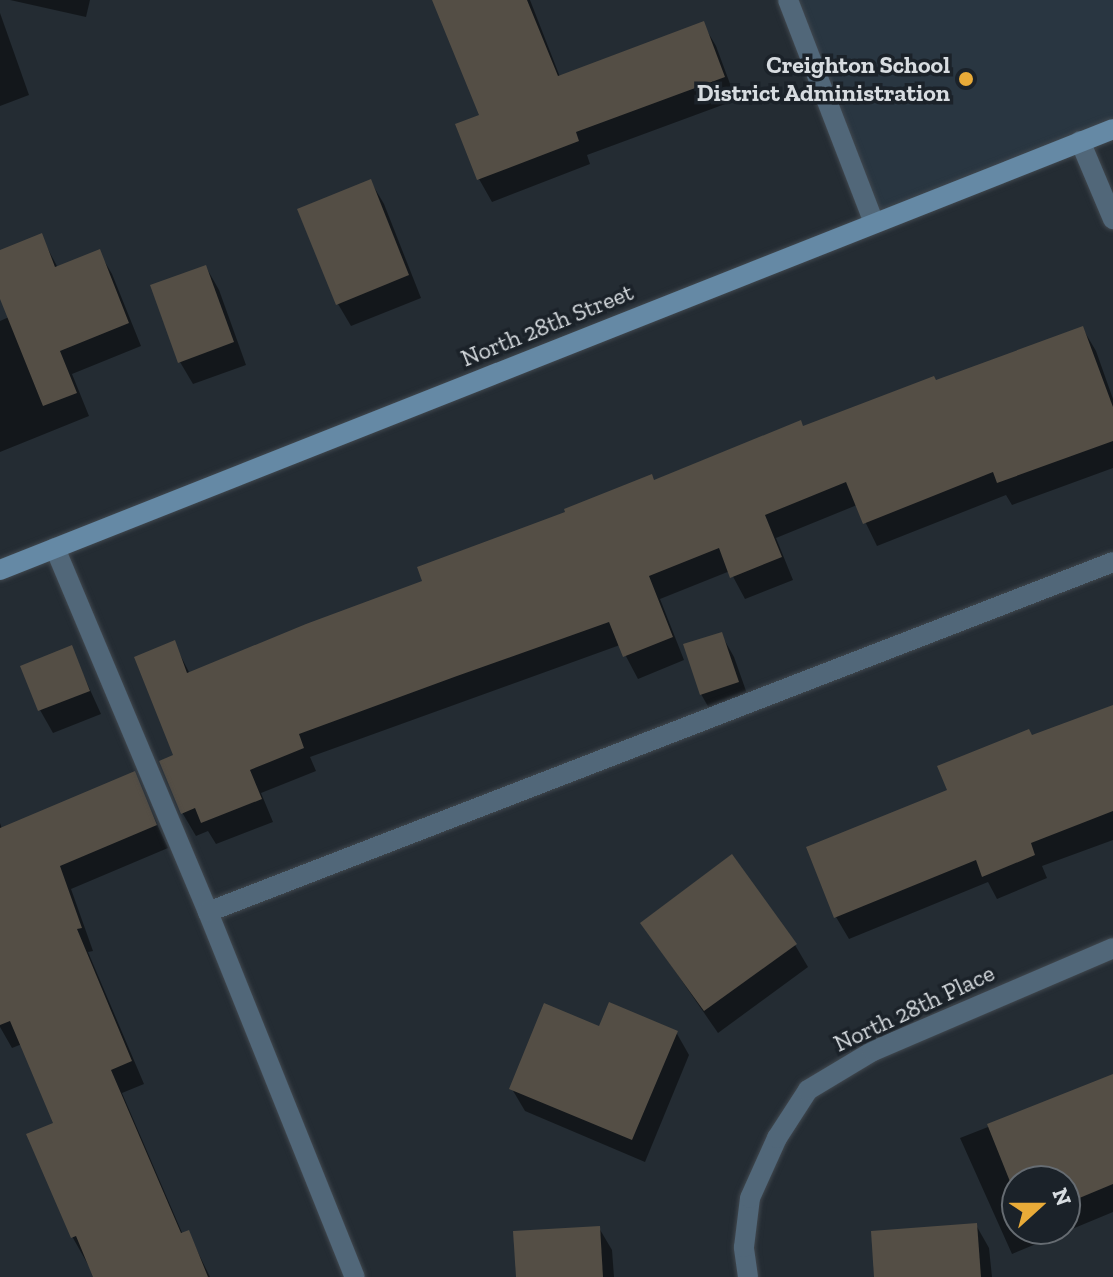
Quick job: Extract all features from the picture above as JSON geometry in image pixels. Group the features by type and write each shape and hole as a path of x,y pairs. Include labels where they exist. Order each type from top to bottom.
{"street":[{"path":"788,0 874,223"},
{"name":"North 28th Street","path":"0,570 1113,129"},
{"path":"1080,141 1113,219"},
{"path":"55,548 208,912 355,1277"},
{"path":"208,912 1113,562"},
{"name":"North 28th Place","path":"748,1277 744,1247 750,1198 777,1138 808,1090 873,1051 1113,948"}],"shaded area":[{"name":"Creighton School District Administration","path":"788,0 1113,0 1113,129 874,223"}],"building":[{"path":"432,0 527,0 558,76 704,21 725,77 576,132 579,141 477,180 455,124 479,115"},
{"path":"371,179 409,275 336,305 297,209"},
{"path":"42,233 55,267 100,249 129,323 60,351 77,393 43,406 0,299 0,250"},
{"path":"206,265 234,342 178,363 150,285"},
{"path":"1083,326 1113,407 1113,441 997,483 993,472 863,524 846,482 765,515 782,557 730,578 719,548 649,576 673,637 623,657 609,622 457,676 299,734 304,748 250,770 262,799 201,823 195,808 181,814 159,761 173,755 134,657 175,640 187,673 422,581 417,567 565,512 564,509 652,474 654,480 801,420 803,426 934,376 936,380"},
{"path":"722,632 739,682 700,695 683,644"},
{"path":"72,645 90,691 38,711 20,666"},
{"path":"1113,705 1113,811 1031,843 1035,855 982,877 976,860 834,918 806,847 947,790 937,766 1029,729 1032,735"},
{"path":"135,771 157,825 60,866 82,928 77,929 132,1061 111,1070 181,1233 189,1230 208,1277 93,1277 76,1236 71,1238 26,1134 53,1123 10,1021 0,1025 0,828"},
{"path":"732,854 797,944 704,1011 640,923"},
{"path":"609,1002 678,1031 632,1140 509,1089 544,1003 599,1026"},
{"path":"1113,1074 1113,1184 1081,1197 1081,1165 1003,1165 987,1124"},
{"path":"977,1223 981,1277 874,1277 871,1231"},
{"path":"600,1226 603,1277 516,1277 513,1231"}],"place":[{"name":"Creighton School District Administration","path":"966,79"}]}
